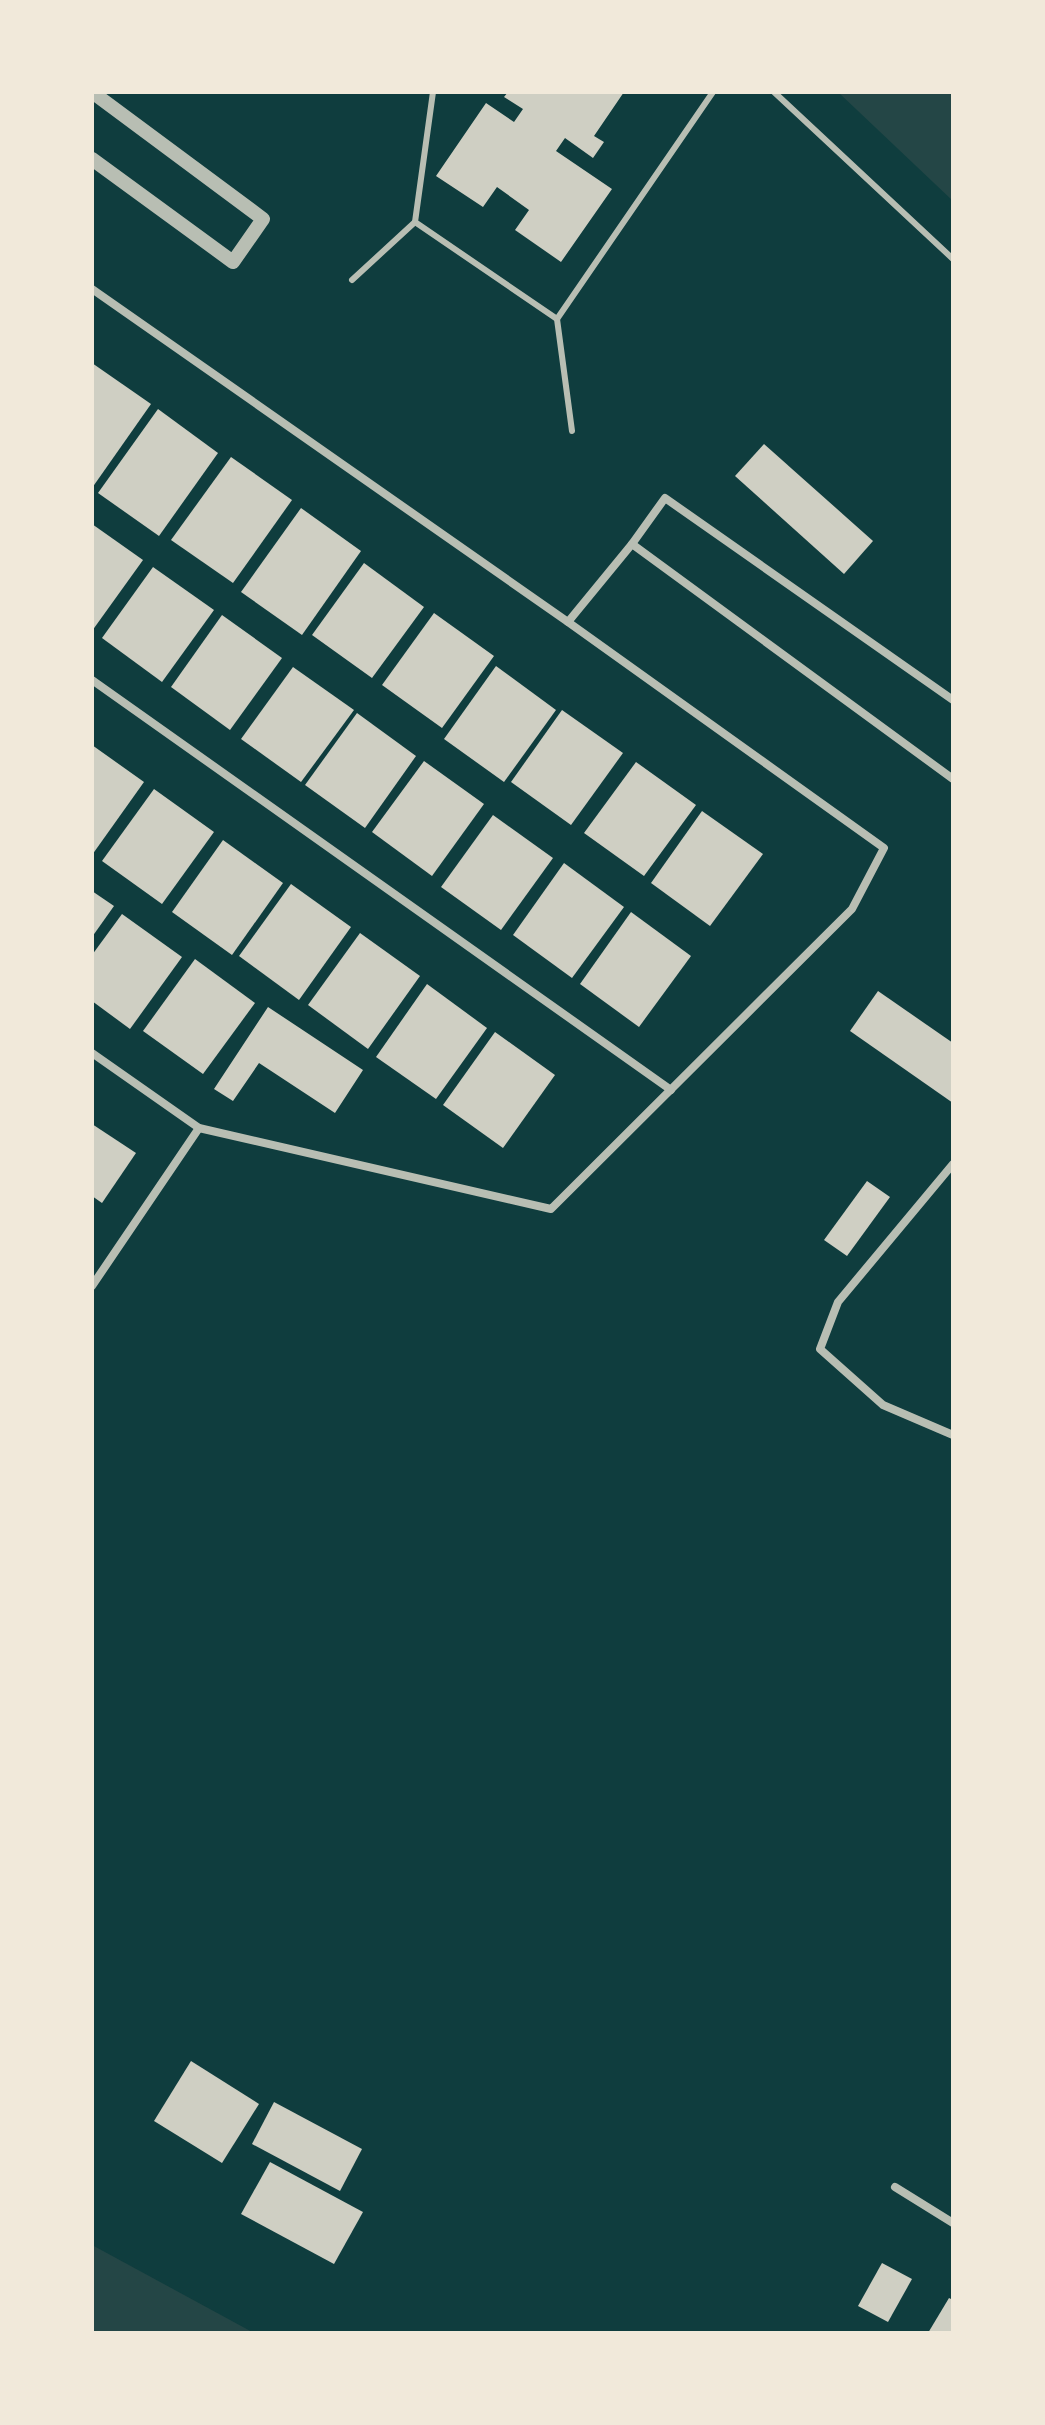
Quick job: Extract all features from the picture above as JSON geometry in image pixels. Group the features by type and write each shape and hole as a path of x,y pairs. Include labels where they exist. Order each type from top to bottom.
{"street":[{"path":"92,92 263,219 233,262 92,159"},
{"path":"92,289 568,622 884,848 852,909 551,1209 199,1128 92,1053"},
{"path":"568,622 665,498 953,700"},
{"path":"632,544 953,779"},
{"path":"92,680 671,1090"},
{"path":"92,1286 199,1128"},
{"path":"953,1164 838,1302 820,1349 883,1405 953,1435"},
{"path":"895,2187 953,2223"}],"lane":[{"path":"352,280 415,222 433,92"},
{"path":"572,431 557,319 713,92"},
{"path":"774,92 953,259"},
{"path":"415,222 557,319"}],"shaded area":[{"path":"838,92 953,92 953,201"},
{"path":"92,2245 254,2333 92,2333"}],"building":[{"path":"508,92 624,92 594,136 604,142 593,158 565,138 556,151 612,189 561,262 515,230 529,210 497,187 483,207 436,176 486,103 514,122 523,109 504,97"},
{"path":"92,363 151,404 92,488"},
{"path":"158,409 218,453 159,536 98,493"},
{"path":"764,444 873,541 844,574 735,476"},
{"path":"231,457 292,500 233,583 171,540"},
{"path":"301,508 361,551 302,635 241,592"},
{"path":"92,524 143,560 92,631"},
{"path":"364,563 424,607 372,678 312,635"},
{"path":"153,567 214,610 162,682 102,638"},
{"path":"434,613 494,656 442,728 382,685"},
{"path":"222,615 282,658 230,730 171,687"},
{"path":"496,666 556,710 504,782 444,739"},
{"path":"293,667 354,710 301,782 241,739"},
{"path":"562,710 623,753 571,825 511,782"},
{"path":"357,713 416,756 365,828 305,785"},
{"path":"92,745 144,782 92,855"},
{"path":"424,761 484,804 432,876 372,832"},
{"path":"636,762 696,805 644,876 584,833"},
{"path":"154,789 214,832 162,904 102,861"},
{"path":"702,811 763,854 710,926 651,883"},
{"path":"493,815 553,858 501,930 441,887"},
{"path":"223,840 283,883 232,955 172,912"},
{"path":"564,863 624,907 572,978 513,935"},
{"path":"291,884 351,927 299,1000 239,956"},
{"path":"92,891 114,906 92,937"},
{"path":"631,912 691,956 639,1027 580,984"},
{"path":"122,914 182,957 130,1029 92,1001 92,955"},
{"path":"360,933 420,976 368,1049 308,1005"},
{"path":"195,959 255,1003 203,1074 143,1031"},
{"path":"427,984 487,1028 436,1099 376,1057"},
{"path":"878,991 953,1043 953,1103 850,1031"},
{"path":"268,1007 363,1070 335,1113 259,1063 233,1101 214,1089"},
{"path":"495,1032 555,1075 503,1148 443,1105"},
{"path":"92,1124 136,1153 102,1203 92,1196"},
{"path":"867,1181 890,1197 847,1256 824,1240"},
{"path":"191,2061 259,2104 222,2163 154,2121"},
{"path":"274,2102 362,2149 340,2191 252,2144"},
{"path":"270,2162 363,2212 334,2264 241,2214"},
{"path":"882,2263 912,2279 888,2322 858,2306"},
{"path":"949,2298 953,2300 953,2333 928,2333"}]}
